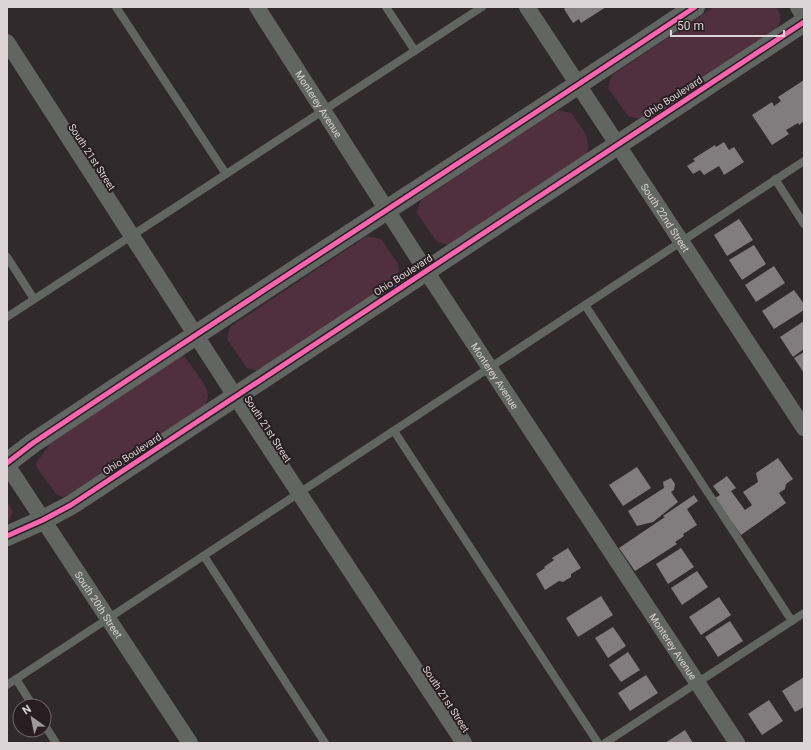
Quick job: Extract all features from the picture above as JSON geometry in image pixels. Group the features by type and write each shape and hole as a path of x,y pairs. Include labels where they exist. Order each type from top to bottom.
{"street":[{"name":"Monterey Avenue","path":"257,7 489,368 737,743"},
{"name":"South 22nd Street","path":"527,7 804,428"},
{"path":"7,464 33,443 196,333 578,85 695,7"},
{"path":"798,7 804,17"},
{"name":"Ohio Boulevard","path":"7,536 43,520 71,505 804,22"},
{"name":"South 21st Street","path":"7,42 196,333 235,396 464,743"},
{"name":"South 20th Street","path":"7,464 190,743"}],"lane":[{"path":"116,7 226,174"},
{"path":"386,7 415,50"},
{"path":"7,317 482,7"},
{"path":"7,685 804,161"},
{"path":"775,180 804,224"},
{"path":"7,257 34,299"},
{"path":"585,305 792,621"},
{"path":"394,431 598,743"},
{"path":"204,556 324,743"},
{"path":"605,743 804,613"},
{"path":"16,680 28,698"}],"shaded area":[{"path":"714,7 776,7 780,15 780,21 776,30 639,119 628,116 608,88 612,75"},
{"path":"557,110 571,113 582,128 588,144 588,150 585,156 448,245 437,242 417,213 420,201"},
{"path":"367,236 381,239 398,264 399,271 395,281 258,371 247,368 227,339 230,327"},
{"path":"179,355 184,356 205,386 208,395 202,410 64,497 57,495 37,468 36,463 50,444"},
{"path":"7,501 12,512 7,523"}],"building":[{"path":"567,7 606,7 581,23 579,19 573,23 564,9"},
{"path":"804,80 804,121 799,125 798,123 786,130 789,134 772,145 752,115 772,102 774,106 781,101 778,97"},
{"path":"724,142 729,150 734,147 744,162 724,175 719,166 704,175 700,170 693,174 687,166 695,161 693,159 715,145 716,147"},
{"path":"739,219 753,240 727,256 714,235"},
{"path":"754,245 766,264 742,280 729,260"},
{"path":"774,266 785,283 756,302 745,285"},
{"path":"794,290 804,304 804,310 774,329 762,311"},
{"path":"804,321 804,349 793,357 780,337"},
{"path":"804,352 804,373 794,358"},
{"path":"778,458 793,479 786,484 785,489 779,493 786,503 741,535 715,498 720,495 713,486 727,476 736,488 731,491 745,510 752,505 743,492 758,482 756,473"},
{"path":"637,467 651,488 623,506 609,485"},
{"path":"671,478 675,484 674,490 671,492 678,502 653,522 637,526 628,511 664,488 663,482"},
{"path":"694,495 698,501 687,509 697,525 683,534 684,536 675,542 677,544 635,571 619,548 665,517 663,516"},
{"path":"568,548 581,568 571,574 571,577 563,582 559,581 545,590 536,574 554,560 552,558"},
{"path":"681,548 694,567 668,584 656,564"},
{"path":"697,571 708,587 682,605 671,588"},
{"path":"601,596 613,615 578,637 566,618"},
{"path":"719,597 731,615 701,635 689,617"},
{"path":"730,621 743,641 718,657 705,637"},
{"path":"613,627 626,646 608,658 595,638"},
{"path":"628,652 640,670 621,682 609,665"},
{"path":"646,675 658,693 630,711 618,693"},
{"path":"804,677 804,707 795,712 782,691"},
{"path":"769,700 783,721 762,735 748,714"},
{"path":"685,730 693,743 665,743"}],"cycle path":[{"path":"7,463 33,443 115,388 695,7"},
{"path":"7,536 43,520 71,505 804,22"}]}
